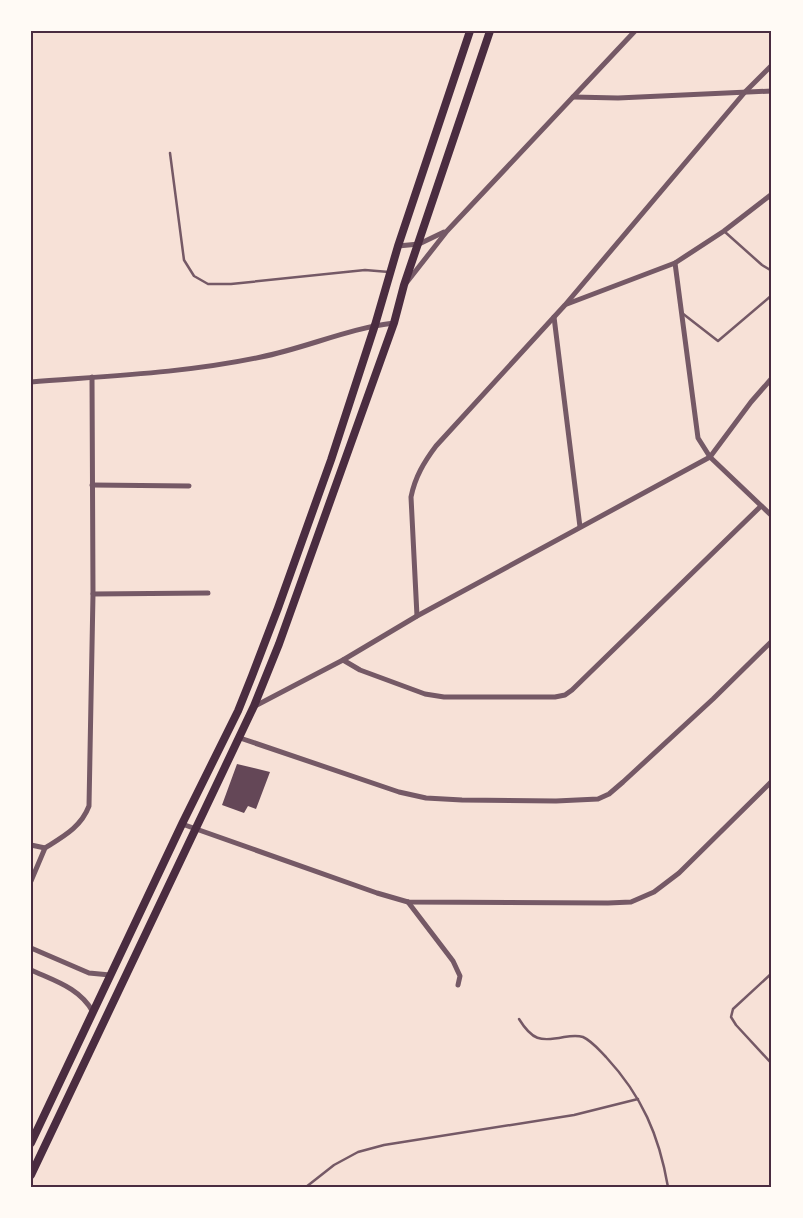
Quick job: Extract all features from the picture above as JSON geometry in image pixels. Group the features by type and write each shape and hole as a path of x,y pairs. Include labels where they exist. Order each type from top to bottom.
{"main road":[{"path":"31,1144 182,824 238,711 331,460 376,325 398,246 462,62 470,31"},
{"path":"31,1175 240,738 279,644 394,323 404,285 490,31"}],"street":[{"path":"404,285 447,231 635,31"},
{"path":"417,616 411,503 414,484 424,462 436,446 565,305 745,92 772,65"},
{"path":"573,97 618,98 772,91"},
{"path":"565,305 675,263 724,231 772,194"},
{"path":"398,246 419,244 447,231"},
{"path":"675,263 698,438 710,457 771,514"},
{"path":"554,317 580,527"},
{"path":"31,382 206,367 252,359 312,345 376,325 394,323"},
{"path":"31,881 45,848 79,825 90,806 94,594 92,377"},
{"path":"254,706 343,660 417,616 710,457 751,402 772,378"},
{"path":"92,485 189,486"},
{"path":"343,660 360,670 425,694 444,697 555,697 565,694 572,690 761,506"},
{"path":"94,594 208,593"},
{"path":"240,738 399,792 426,798 462,800 598,799 609,794 623,782 713,699 772,641"},
{"path":"182,824 408,902 631,902 654,892 679,873 772,781"},
{"path":"31,844 45,848"},
{"path":"408,902 453,961 460,976 458,985"},
{"path":"31,948 89,973 110,975"},
{"path":"31,970 67,986 87,1001 93,1012"}],"lane":[{"path":"170,153 184,260 194,276 208,284 231,284 365,270 391,272"},
{"path":"724,231 748,253 772,271"},
{"path":"682,312 718,341 772,295"},
{"path":"772,973 733,1009 732,1017 736,1025 772,1064"},
{"path":"519,1019 525,1028 537,1038 547,1040 582,1036 592,1042 613,1065 638,1099 650,1121 663,1158 668,1187"},
{"path":"306,1187 334,1165 358,1152 448,1134 574,1115 638,1099"}],"building":[{"path":"237,764 270,772 256,809 248,806 244,813 222,805"}]}
